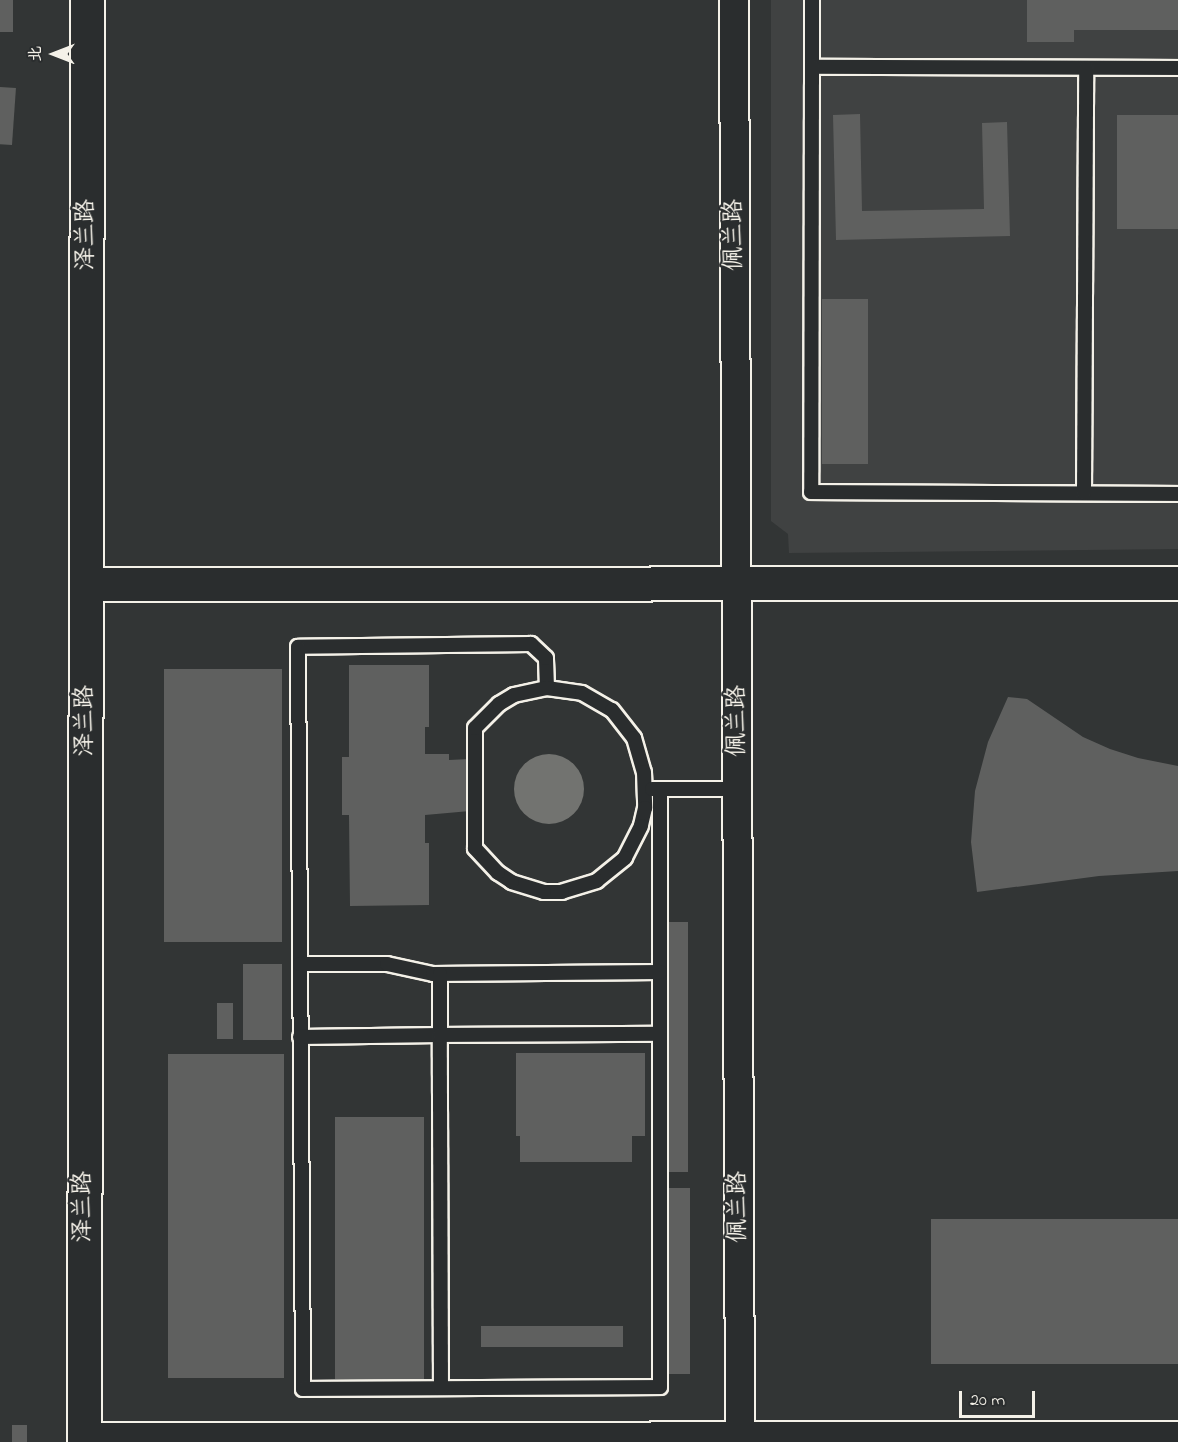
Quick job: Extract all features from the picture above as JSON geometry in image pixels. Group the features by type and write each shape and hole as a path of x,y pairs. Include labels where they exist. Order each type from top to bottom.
{"street":[{"name":"泽兰路","path":"84,1440 87,0"},
{"name":"佩兰路","path":"734,0 740,1440"},
{"path":"86,584 1178,583"},
{"path":"84,1440 740,1440 1178,1436"}],"lane":[{"path":"812,0 811,492 1178,494"},
{"path":"812,67 1178,68"},
{"path":"1084,494 1086,68"},
{"path":"547,688 546,658 531,644 298,647 303,1389 660,1387 660,789"},
{"path":"547,688 564,688 598,700 625,723 640,754 644,789 645,808 635,843 625,858 597,881 562,892 544,892 512,882 485,861 475,848 475,728 499,704 514,695 547,688"},
{"path":"644,789 738,789"},
{"path":"300,964 387,964 440,974 660,972"},
{"path":"440,974 441,1388"},
{"path":"300,1036 660,1034"}],"shaded area":[{"path":"771,0 1178,0 1178,549 789,553 788,534 771,521"},
{"path":"556,754 569,760 578,769 582,775 584,789 582,803 574,814 563,822 542,824 524,814 516,803 514,782 524,764 535,756"}],"building":[{"path":"0,0 13,0 13,32 0,32"},
{"path":"1027,0 1178,0 1178,30 1074,30 1074,42 1027,42"},
{"path":"0,87 16,88 12,145 0,144"},
{"path":"860,114 862,211 984,209 982,123 1007,122 1010,236 836,240 833,115"},
{"path":"1117,115 1178,115 1178,229 1117,229"},
{"path":"822,299 868,299 868,464 822,464"},
{"path":"349,665 429,665 429,727 425,727 425,754 449,754 449,760 470,759 470,811 425,815 425,843 429,843 429,905 350,906 349,815 342,815 342,757 349,757"},
{"path":"164,669 282,669 282,942 164,942"},
{"path":"1008,697 1027,699 1083,737 1110,749 1138,758 1178,766 1178,871 1099,876 977,892 971,842 975,791 988,742"},
{"path":"668,922 688,922 688,1172 668,1172"},
{"path":"243,964 282,964 282,1040 243,1040"},
{"path":"217,1003 233,1003 233,1039 217,1039"},
{"path":"516,1053 645,1053 645,1136 632,1136 632,1162 520,1162 520,1136 516,1136"},
{"path":"168,1054 284,1054 284,1378 168,1378"},
{"path":"335,1117 424,1117 424,1379 335,1379"},
{"path":"668,1188 690,1188 690,1374 668,1374"},
{"path":"931,1219 1178,1219 1178,1364 931,1364"},
{"path":"481,1326 623,1326 623,1347 481,1347"},
{"path":"12,1425 27,1425 27,1442 12,1442"}]}
